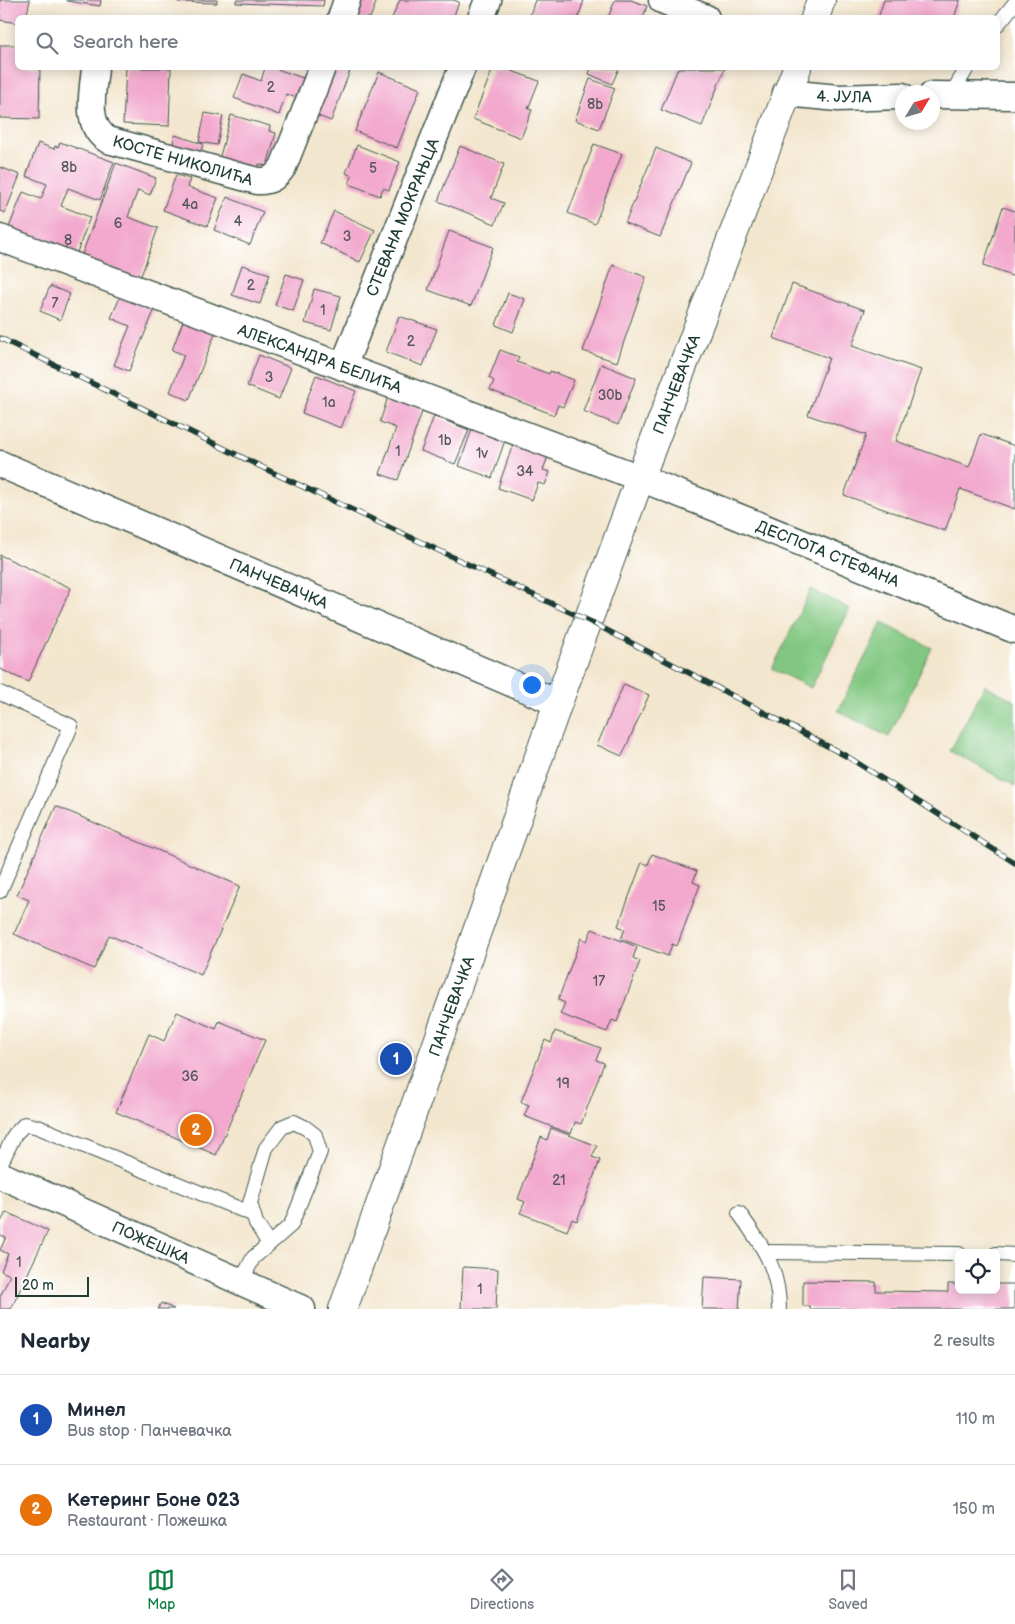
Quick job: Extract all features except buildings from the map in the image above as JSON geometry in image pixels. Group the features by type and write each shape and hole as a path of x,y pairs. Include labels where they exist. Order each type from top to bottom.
{"street":[{"path":"342,15 347,0"},
{"path":"483,15 488,0"},
{"path":"662,0 699,15"},
{"path":"816,15 822,0"},
{"name":"КОСТЕ НИКОЛИЋА","path":"95,70 92,112 96,128 101,136 108,140 266,182 277,175 283,167 321,70"},
{"name":"СТЕВАНА МОКРАЊЦА","path":"343,367 461,70"},
{"name":"ПАНЧЕВАЧКА","path":"343,1309 640,478 796,70"},
{"name":"4. ЈУЛА","path":"786,93 838,98 895,96"},
{"path":"942,95 1015,96"},
{"name":"АЛЕКСАНДРА БЕЛИЋА","path":"0,238 640,478"},
{"name":"ПАНЧЕВАЧКА","path":"0,464 558,703"},
{"name":"ДЕСПОТА СТЕФАНА","path":"640,478 1015,630"},
{"name":"ПОЖЕШКА","path":"0,1175 302,1309"}],"lane":[{"path":"1001,19 1015,3"},
{"path":"942,95 965,70"},
{"path":"0,693 70,726 0,891"},
{"path":"241,1282 252,1258 269,1244 291,1225 320,1152 315,1134 294,1122 282,1127 266,1148 250,1203 256,1223 269,1244"},
{"path":"0,1165 14,1134 24,1124 38,1127 252,1214"},
{"path":"739,1213 766,1252 776,1279 779,1309"},
{"path":"766,1252 955,1254"},
{"path":"1000,1254 1015,1255"}],"green space":[{"path":"811,589 850,609 811,688 772,669"},
{"path":"882,623 932,648 889,737 838,711"},
{"path":"985,685 1015,701 1015,786 950,751"}],"railway":[{"path":"0,338 280,476 589,621 848,757 1015,863"}],"place":[{"name":"Минел","path":"396,1059"},
{"name":"Кетеринг Боне 023","path":"196,1130"}]}
